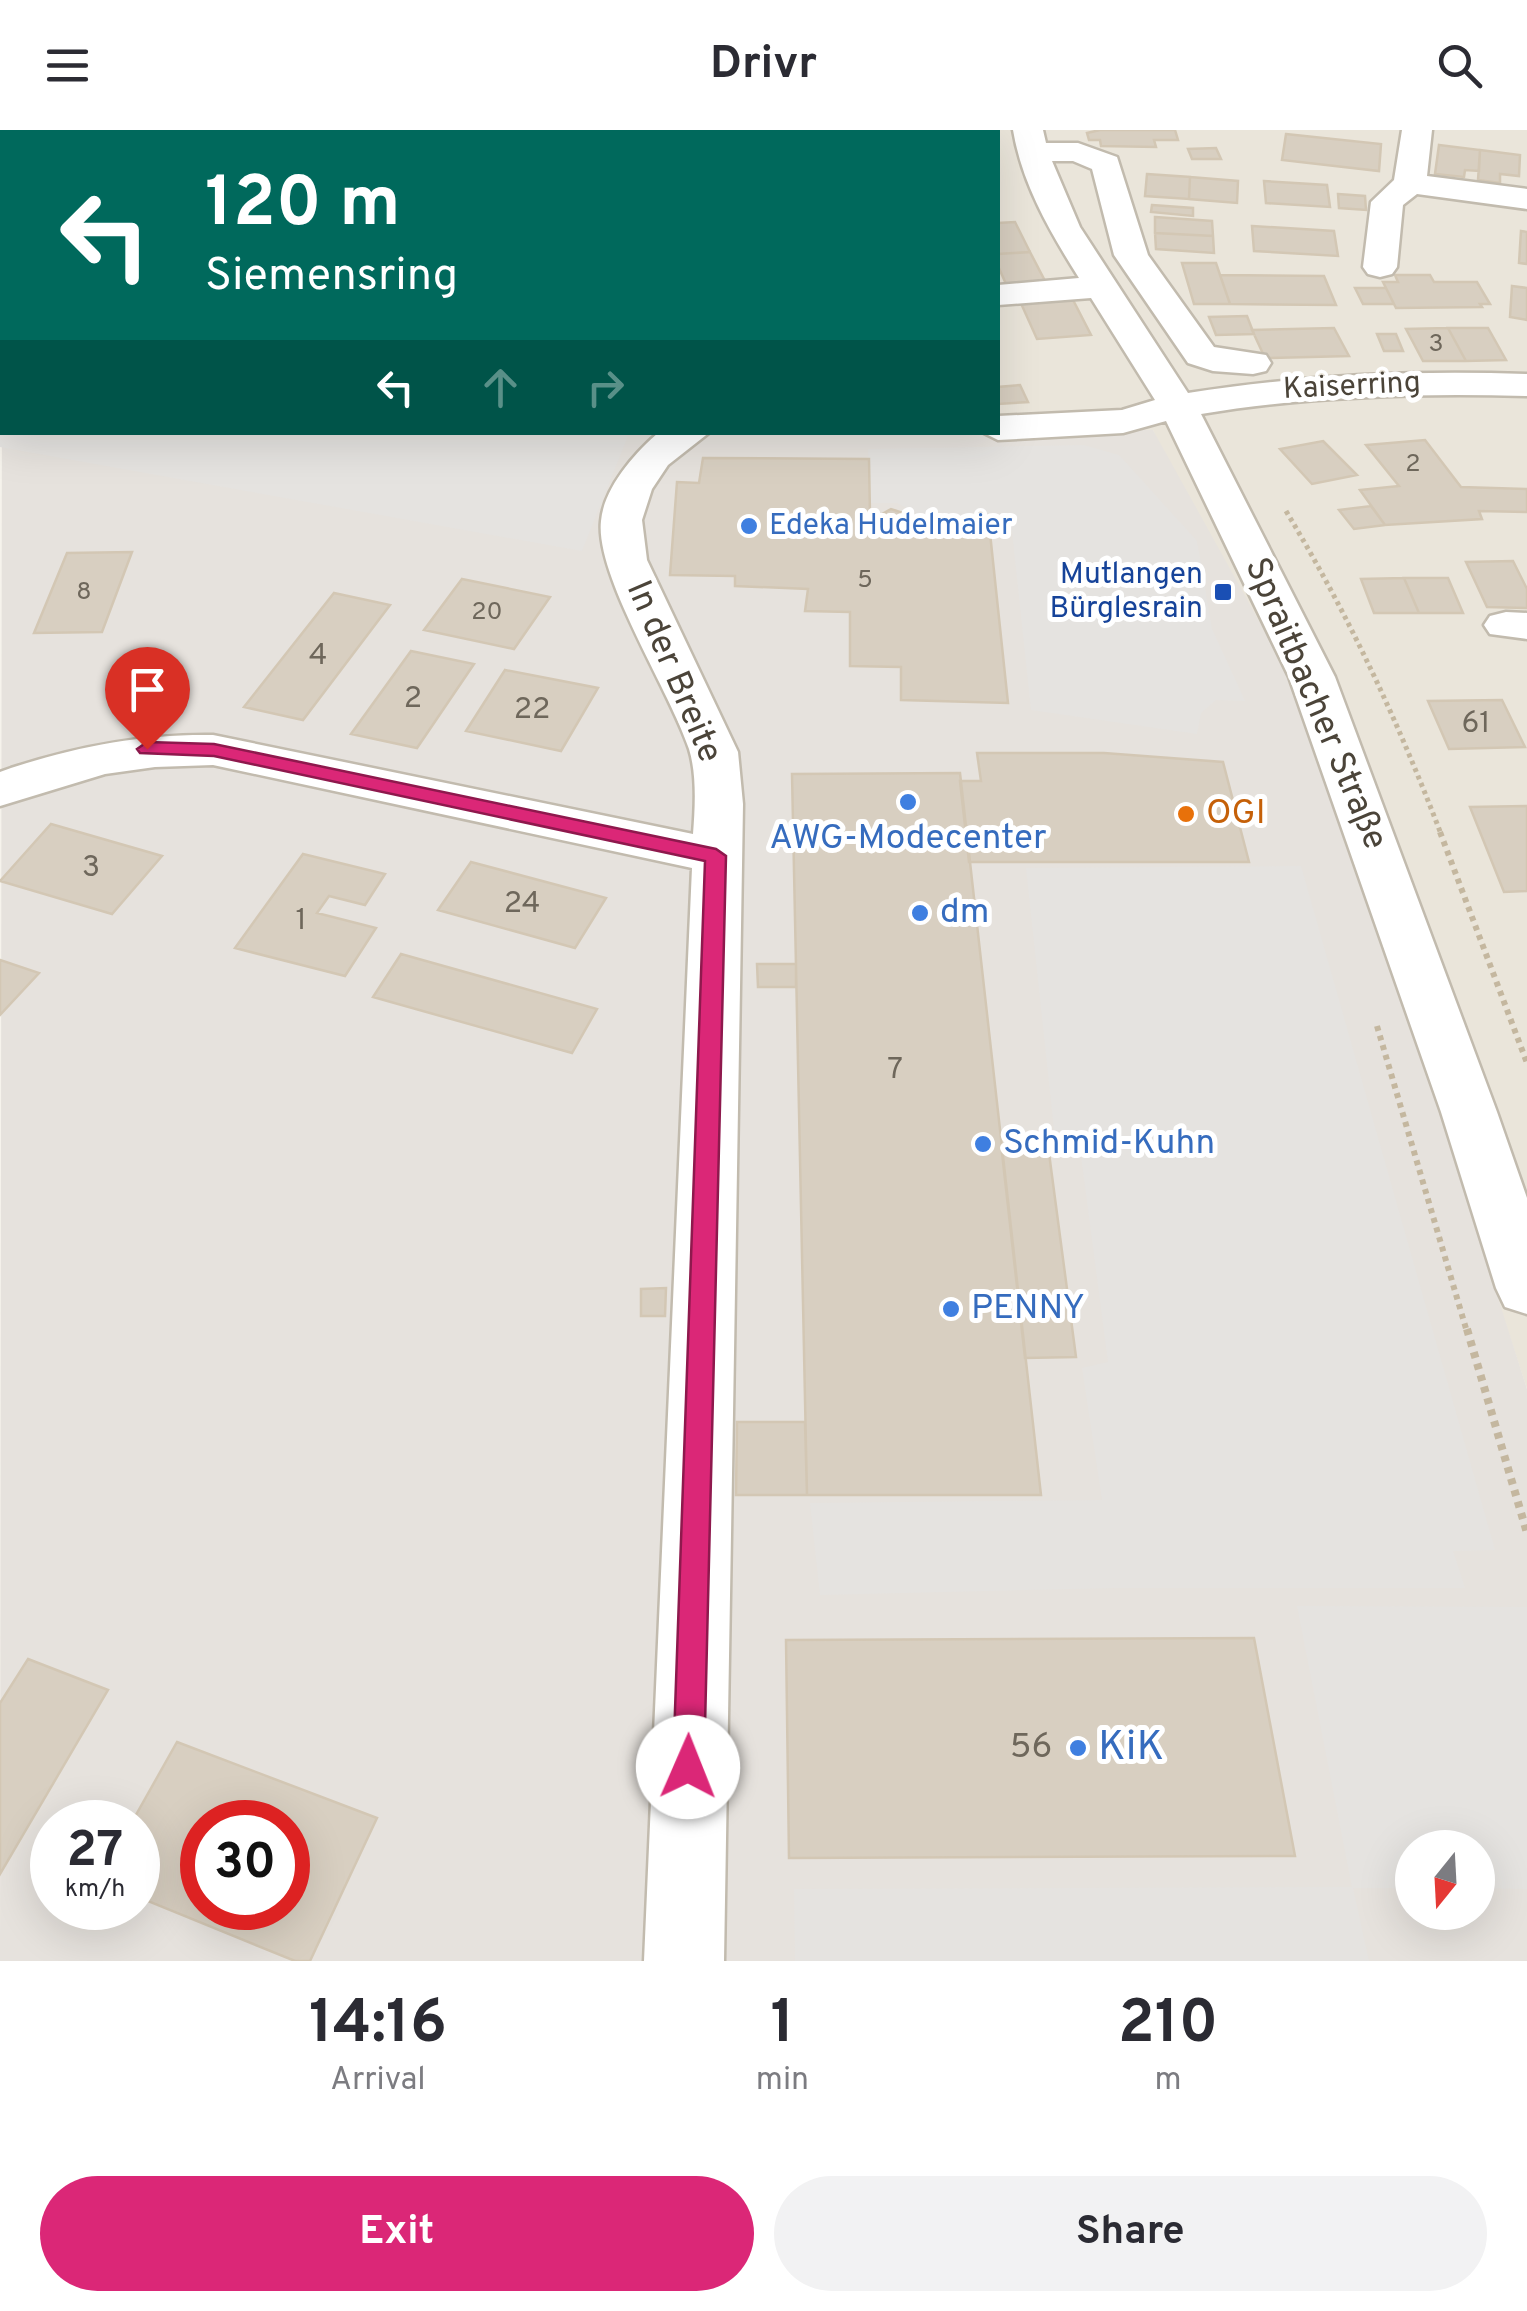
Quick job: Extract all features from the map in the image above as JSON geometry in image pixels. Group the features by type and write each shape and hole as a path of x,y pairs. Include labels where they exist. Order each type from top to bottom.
{"street":[{"path":"1380,267 1387,202 1410,183 1417,130"},
{"name":"Spraitbacher Straße","path":"1030,141 1063,227 1178,406 1268,583 1343,756 1527,1288"},
{"name":"Spraitbacher Straße","path":"1030,141 1078,152 1106,164 1131,254 1186,337 1201,356 1253,363"},
{"path":"1410,183 1527,199"},
{"path":"1000,295 1102,287"},
{"name":"Kaiserring","path":"1178,406 1266,392 1434,382 1527,385"},
{"path":"1000,428 1124,421 1178,406"},
{"name":"In der Breite","path":"681,435 654,457 632,489 621,520 626,560 714,752 719,804 684,1961"},
{"path":"0,790 79,762 147,749 214,750 716,856"}],"path":[{"path":"1404,1112 1527,1533"}],"shaded area":[{"path":"1000,130 1527,130 1527,1389 1458,1178 1153,430 1000,428"},
{"path":"1000,430 1153,430 1315,722 1527,1389 1527,1961 0,1961 2,435 1000,435"},
{"path":"0,435 628,436 582,551 0,447"},
{"path":"1084,445 1119,455 1197,541 1212,629 1245,701 1216,700 1201,713 1197,734 1031,710 1012,531 944,527 897,503 870,503 868,449"},
{"path":"1301,866 1495,1550 1453,1551 1465,1588 1115,1588 820,1595 810,1503 1102,1500 1082,1368 1108,1362 1080,1148 1056,1148 1026,868"},
{"path":"1297,1606 1527,1607 1527,1889 1495,1888 1495,1830 1395,1830 1395,1888 1353,1888 1369,1961 795,1961 794,1889 1352,1887"}],"building":[{"path":"1175,130 1178,140 1154,140 1156,147 1101,146 1100,140 1089,140 1087,133"},
{"path":"1286,134 1381,144 1379,171 1282,160"},
{"path":"1439,145 1480,150 1479,171 1465,170 1464,177 1435,174"},
{"path":"1216,148 1221,159 1192,159 1188,149"},
{"path":"1480,150 1520,155 1519,176 1500,174 1500,183 1478,180"},
{"path":"1147,174 1190,177 1189,199 1145,196"},
{"path":"1190,177 1238,181 1237,203 1189,199"},
{"path":"1264,181 1327,185 1330,207 1266,203"},
{"path":"1338,194 1365,196 1366,210 1339,208"},
{"path":"1152,205 1193,208 1193,216 1151,212"},
{"path":"1155,217 1212,221 1213,236 1155,233"},
{"path":"1015,222 1030,252 1000,254 1000,223"},
{"path":"1252,226 1334,231 1338,256 1254,251"},
{"path":"1521,231 1527,232 1527,264 1519,263"},
{"path":"1155,233 1213,236 1214,253 1156,249"},
{"path":"1030,252 1045,281 1006,284 1000,270 1000,254"},
{"path":"1182,263 1216,263 1230,304 1194,304"},
{"path":"1220,275 1324,276 1336,305 1230,304"},
{"path":"1395,275 1430,275 1434,282 1477,282 1490,304 1396,308 1383,282 1398,282"},
{"path":"1512,286 1527,288 1527,320 1510,317"},
{"path":"1355,288 1386,288 1394,304 1363,304"},
{"path":"1071,296 1091,335 1037,339 1019,299"},
{"path":"1247,316 1254,334 1216,335 1209,317"},
{"path":"1334,328 1349,356 1265,358 1252,330"},
{"path":"1448,328 1466,361 1423,361 1406,329"},
{"path":"1448,328 1488,328 1506,360 1466,361"},
{"path":"1377,334 1396,334 1403,351 1384,351"},
{"path":"1020,385 1028,402 1000,404 1000,387"},
{"path":"1425,440 1461,487 1527,489 1527,512 1479,511 1482,519 1385,525 1360,490 1399,486 1366,445"},
{"path":"1323,441 1357,475 1312,484 1280,449"},
{"path":"703,458 869,459 870,515 875,518 891,509 927,521 929,531 990,533 1008,703 901,700 901,667 850,666 850,612 805,611 808,589 735,586 735,576 670,575 677,482 699,483"},
{"path":"1371,506 1385,525 1354,529 1339,510"},
{"path":"132,552 102,632 34,633 67,553"},
{"path":"1513,561 1527,589 1527,608 1487,607 1466,562"},
{"path":"1404,578 1419,613 1374,613 1361,579"},
{"path":"1404,578 1448,578 1463,613 1419,613"},
{"path":"462,579 550,597 514,649 424,630"},
{"path":"334,593 390,605 303,720 244,707"},
{"path":"411,651 474,664 417,748 351,734"},
{"path":"505,670 598,688 561,751 466,731"},
{"path":"1502,700 1525,747 1449,749 1428,701"},
{"path":"977,753 1104,753 1223,762 1249,862 969,862 960,781 981,781"},
{"path":"960,773 1041,1495 807,1495 792,774"},
{"path":"1527,806 1527,891 1504,892 1470,807"},
{"path":"51,824 162,856 112,914 0,881"},
{"path":"303,854 385,874 365,905 329,896 317,913 376,928 345,976 235,948"},
{"path":"471,862 606,898 575,948 438,910"},
{"path":"401,954 597,1009 572,1053 373,997"},
{"path":"0,960 39,973 0,1015"},
{"path":"757,964 796,964 796,987 758,987"},
{"path":"1002,1153 1049,1153 1076,1357 1025,1358"},
{"path":"666,1288 665,1316 641,1316 641,1289"},
{"path":"737,1422 805,1422 807,1495 736,1495"},
{"path":"1254,1638 1295,1856 789,1858 786,1640"},
{"path":"28,1659 108,1690 43,1800 30,1800 30,1823 0,1874 0,1703"},
{"path":"177,1742 377,1818 310,1961 295,1961 219,1930 310,1930 310,1800 180,1800 180,1914 160,1906 160,1800 144,1800"}],"place":[{"name":"Edeka Hudelmaier","path":"749,526"},
{"name":"Mutlangen Bürglesrain","path":"1223,592"},
{"name":"AWG-Modecenter","path":"908,802"},
{"name":"OGI","path":"1186,814"},
{"name":"dm","path":"920,913"},
{"name":"Schmid-Kuhn","path":"983,1144"},
{"name":"PENNY","path":"951,1309"},
{"name":"KiK","path":"1078,1748"}],"route":[{"path":"147,749 214,750 716,856 688,1767"}]}
